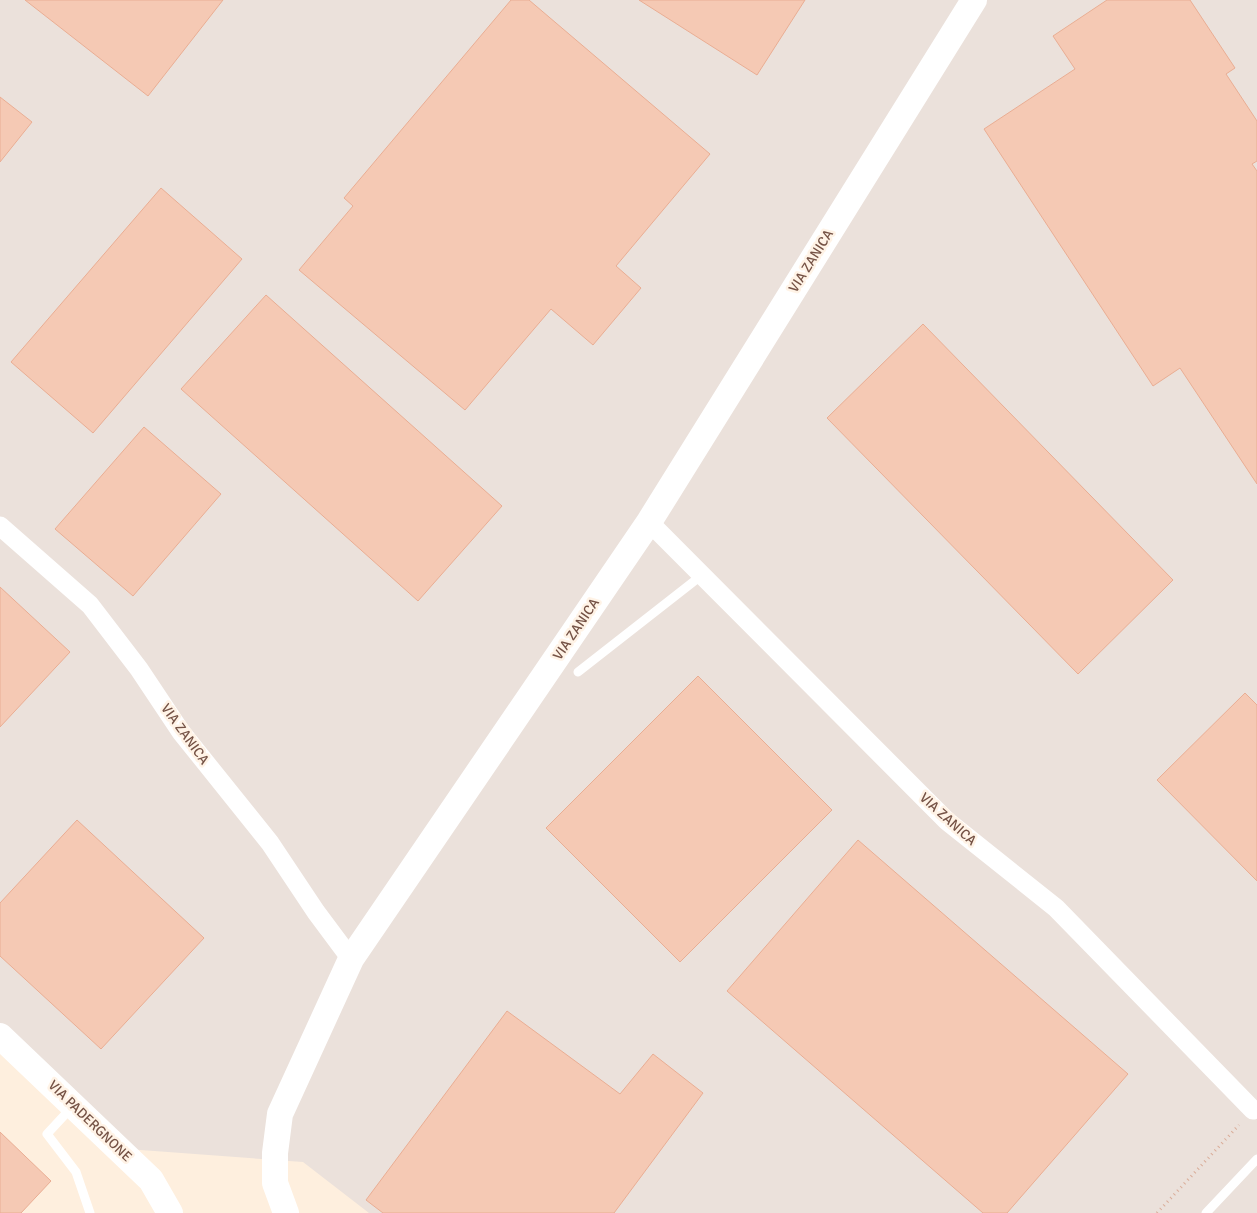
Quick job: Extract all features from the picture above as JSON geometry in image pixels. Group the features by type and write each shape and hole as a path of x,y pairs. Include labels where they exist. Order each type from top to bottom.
{"street":[{"name":"VIA ZANICA","path":"286,1213 275,1183 275,1153 280,1114 351,959 649,522 974,0"},
{"name":"VIA ZANICA","path":"649,522 947,821 1056,908 1255,1113"},
{"name":"VIA ZANICA","path":"0,526 90,605 139,669 181,732 270,843 351,959"},
{"name":"VIA PADERGNONE","path":"0,1036 151,1180 170,1213"}],"lane":[{"path":"578,672 702,575"},
{"path":"74,1106 47,1134 76,1172 90,1213"},
{"path":"1206,1213 1257,1159"}],"path":[{"path":"1157,1213 1255,1113"}],"shaded area":[{"path":"0,0 1257,0 1257,1213 369,1213 303,1162 100,1147 0,1052"}],"building":[{"path":"25,0 223,0 148,96"},
{"path":"511,0 529,0 710,154 616,266 641,288 593,345 551,309 465,410 299,270 353,206 344,198"},
{"path":"639,0 805,0 757,75"},
{"path":"1107,0 1190,0 1235,68 1226,74 1257,121 1257,161 1252,164 1257,171 1257,484 1180,368 1153,386 984,129 1075,69 1053,36"},
{"path":"0,97 32,122 0,162"},
{"path":"161,188 242,259 93,433 11,362"},
{"path":"266,295 502,506 418,601 181,389"},
{"path":"923,324 1173,580 1078,674 827,418"},
{"path":"144,427 221,494 133,596 55,529"},
{"path":"0,587 70,652 0,727"},
{"path":"698,676 832,810 680,962 546,828"},
{"path":"1245,693 1257,705 1257,881 1157,780"},
{"path":"77,820 204,938 101,1049 0,956 0,903"},
{"path":"858,840 1128,1074 1007,1213 983,1213 727,991"},
{"path":"507,1011 620,1094 653,1054 703,1093 614,1213 383,1213 366,1200"},
{"path":"0,1132 51,1181 21,1213 0,1213"}]}
